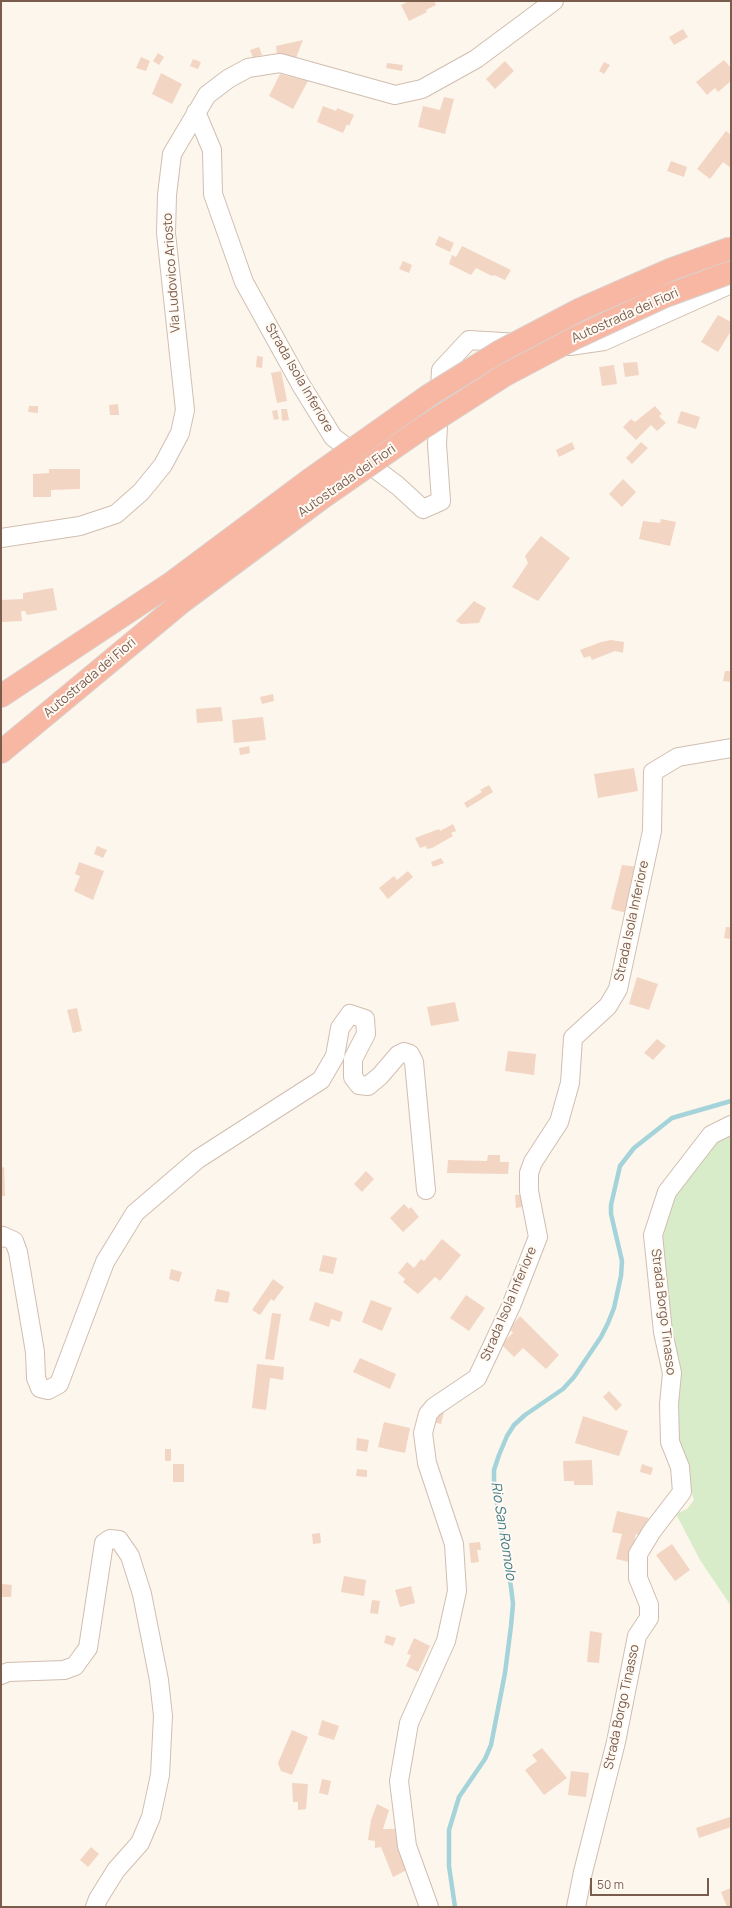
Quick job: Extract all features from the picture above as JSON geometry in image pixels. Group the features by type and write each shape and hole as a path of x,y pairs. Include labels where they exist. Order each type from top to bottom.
{"highway":[{"name":"Autostrada dei Fiori","path":"1,696 170,584 308,481 428,396 498,352 581,309 672,269 731,248"},
{"name":"Autostrada dei Fiori","path":"1,752 183,601 319,500 421,429 505,376 577,337 663,298 731,272"}],"street":[{"name":"Via Ludovico Ariosto","path":"1,538 80,526 116,514 142,492 164,465 180,434 185,410 166,233 167,195 172,154 207,95 228,79 248,68 280,63 395,95 422,89 476,59 554,1"},
{"name":"Strada Isola Inferiore","path":"196,112 212,150 213,194 244,282 301,385 333,437 398,486 423,509 441,501 437,444 441,370 469,340 570,346 604,341 731,284"},
{"name":"Strada Isola Inferiore","path":"429,1907 407,1846 399,1781 409,1723 446,1641 457,1591 454,1544 427,1463 423,1433 428,1414 434,1407 477,1378 511,1306 538,1237 529,1191 529,1173 533,1162 559,1122 570,1083 573,1038 608,1006 618,989 652,830 653,772 678,757 731,748"},
{"path":"1,1238 3,1236 14,1241 18,1252 35,1352 36,1378 40,1388 48,1390 59,1384 105,1262 135,1213 198,1159 321,1080 335,1056 340,1028 350,1014 365,1019 366,1034 353,1059 352,1077 358,1085 368,1086 380,1076 398,1055 404,1052 410,1054 414,1062 426,1190"},
{"name":"Strada Borgo Tinasso","path":"576,1907 583,1872 616,1742 637,1636 649,1618 649,1604 638,1578 638,1554 652,1531 682,1492 680,1467 670,1442 669,1404 672,1373 664,1332 653,1235 667,1192 711,1135 731,1125"},
{"path":"1,1675 8,1672 64,1670 75,1666 88,1648 104,1543 110,1539 119,1540 130,1556 142,1594 159,1680 163,1716 160,1775 151,1817 140,1843 116,1870 94,1907"}],"green space":[{"path":"731,1128 731,1606 700,1560 676,1514 687,1509 694,1500 673,1432 678,1412 680,1371 679,1358 672,1339 661,1261 662,1222 688,1165"}],"building":[{"path":"409,1 434,1 436,5 426,10 427,12 409,21 401,5"},
{"path":"683,29 688,37 674,45 669,37"},
{"path":"303,40 296,58 277,56 276,46"},
{"path":"259,47 262,55 253,58 250,50"},
{"path":"158,53 164,57 159,65 153,61"},
{"path":"141,57 150,61 146,71 136,68"},
{"path":"193,59 201,62 198,69 190,66"},
{"path":"724,60 731,68 731,81 718,92 715,88 707,95 696,82"},
{"path":"505,61 514,71 495,89 486,79"},
{"path":"604,62 610,65 604,74 599,71"},
{"path":"387,63 403,65 402,71 386,68"},
{"path":"161,73 182,84 172,104 152,94"},
{"path":"280,74 308,81 293,109 269,96"},
{"path":"444,97 454,99 445,134 418,127 423,106 440,110"},
{"path":"323,106 336,111 337,108 354,115 349,126 347,124 343,133 317,122"},
{"path":"726,131 731,135 731,168 723,162 710,179 697,169"},
{"path":"671,161 687,167 684,177 667,171"},
{"path":"439,236 454,243 450,252 435,245"},
{"path":"462,246 511,270 505,280 494,275 492,276 476,268 471,275 449,264 452,255 456,257"},
{"path":"403,261 412,265 409,273 399,269"},
{"path":"718,315 731,322 731,331 718,352 701,342"},
{"path":"257,356 263,357 262,368 256,367"},
{"path":"637,362 639,375 625,377 623,363"},
{"path":"614,365 617,384 602,386 599,367"},
{"path":"281,371 287,401 277,403 271,373"},
{"path":"118,404 119,415 110,415 109,405"},
{"path":"29,406 38,406 38,413 28,412"},
{"path":"655,406 662,414 659,416 666,423 657,431 651,425 636,440 623,427 631,419 635,422"},
{"path":"281,409 287,409 289,420 282,421"},
{"path":"277,410 279,419 274,420 272,411"},
{"path":"681,411 700,417 696,429 677,423"},
{"path":"572,442 575,449 559,457 556,450"},
{"path":"641,442 648,448 632,464 626,458"},
{"path":"49,469 80,469 80,489 51,490 51,497 33,497 33,474 49,473"},
{"path":"623,479 636,492 622,507 609,494"},
{"path":"661,519 676,522 670,546 639,539 643,521 660,523"},
{"path":"541,536 570,558 538,601 512,587 528,563 525,556"},
{"path":"53,588 57,610 27,615 25,611 21,611 22,621 1,622 1,600 23,599 23,593"},
{"path":"474,601 486,608 479,623 461,624 456,621"},
{"path":"611,640 624,642 623,653 615,651 592,660 590,656 584,658 580,650 601,642"},
{"path":"725,671 731,671 731,682 723,681"},
{"path":"273,694 274,701 262,704 260,697"},
{"path":"221,707 223,721 197,723 196,709"},
{"path":"263,717 266,740 234,743 232,720"},
{"path":"249,746 250,753 240,755 239,748"},
{"path":"634,768 638,791 598,798 594,774"},
{"path":"489,785 493,792 467,808 464,803 482,792 480,790"},
{"path":"453,824 456,831 451,833 453,836 432,848 427,849 426,846 420,848 415,838 439,829 440,831"},
{"path":"97,846 107,850 103,858 94,854"},
{"path":"441,858 444,863 433,867 431,862"},
{"path":"79,862 104,871 93,900 74,891 80,876 75,874"},
{"path":"622,865 639,867 627,913 611,909"},
{"path":"408,871 413,877 388,899 379,888 394,876 397,880"},
{"path":"726,927 731,927 730,939 724,938"},
{"path":"637,977 658,984 649,1010 629,1004"},
{"path":"455,1002 459,1021 431,1026 427,1007"},
{"path":"77,1008 82,1031 73,1033 67,1010"},
{"path":"657,1039 666,1046 653,1060 644,1053"},
{"path":"508,1051 536,1054 534,1075 505,1071"},
{"path":"488,1155 500,1155 500,1162 509,1162 508,1174 447,1173 448,1160 487,1161"},
{"path":"4,1167 5,1196 1,1196 1,1168"},
{"path":"366,1171 374,1179 362,1192 354,1184"},
{"path":"526,1194 526,1206 516,1208 515,1195"},
{"path":"404,1204 409,1209 411,1207 419,1217 403,1232 390,1218"},
{"path":"442,1239 461,1255 440,1281 435,1277 418,1294 403,1282 405,1279 398,1273 407,1262 414,1268 421,1259 424,1261"},
{"path":"323,1255 337,1258 333,1274 319,1271"},
{"path":"171,1269 182,1272 179,1282 169,1279"},
{"path":"273,1279 284,1287 274,1301 271,1299 260,1315 252,1310"},
{"path":"217,1289 230,1292 228,1303 214,1301"},
{"path":"466,1295 485,1308 469,1331 450,1318"},
{"path":"371,1300 392,1308 382,1331 362,1322"},
{"path":"315,1302 343,1312 340,1322 331,1319 329,1327 309,1320"},
{"path":"272,1313 281,1314 274,1360 265,1359"},
{"path":"520,1316 559,1355 546,1369 523,1348 514,1357 501,1344 513,1333 509,1329"},
{"path":"360,1358 396,1374 390,1389 353,1372"},
{"path":"257,1364 284,1367 283,1380 270,1378 266,1410 252,1408"},
{"path":"609,1391 622,1405 616,1411 603,1397"},
{"path":"434,1409 444,1412 441,1424 431,1421"},
{"path":"583,1416 628,1431 619,1456 575,1443"},
{"path":"384,1422 410,1428 405,1453 378,1447"},
{"path":"357,1438 369,1440 367,1452 356,1450"},
{"path":"165,1449 171,1449 171,1461 165,1461"},
{"path":"592,1460 593,1485 574,1485 574,1481 564,1481 563,1461"},
{"path":"173,1464 184,1464 184,1482 173,1482"},
{"path":"642,1464 653,1468 651,1475 640,1472"},
{"path":"357,1469 367,1470 367,1477 356,1476"},
{"path":"617,1511 649,1518 639,1535 636,1534 629,1562 616,1559 622,1534 612,1532"},
{"path":"320,1533 321,1543 313,1544 312,1534"},
{"path":"480,1542 481,1550 477,1550 479,1562 471,1563 469,1543"},
{"path":"672,1544 690,1570 675,1581 656,1555"},
{"path":"344,1576 366,1580 364,1596 341,1592"},
{"path":"2,1584 12,1585 11,1597 1,1597"},
{"path":"411,1586 415,1603 400,1607 395,1590"},
{"path":"372,1600 380,1601 378,1614 370,1613"},
{"path":"590,1631 602,1633 599,1663 587,1662"},
{"path":"386,1635 396,1638 393,1646 384,1643"},
{"path":"414,1638 430,1646 418,1672 406,1666 411,1655 407,1654"},
{"path":"322,1720 339,1726 334,1740 318,1735"},
{"path":"292,1730 308,1737 292,1775 281,1771 278,1763"},
{"path":"542,1748 567,1778 544,1795 525,1770 537,1761 532,1755"},
{"path":"571,1771 589,1773 586,1797 568,1795"},
{"path":"322,1779 331,1781 328,1795 319,1793"},
{"path":"292,1783 308,1784 306,1809 298,1810 298,1802 293,1802"},
{"path":"377,1804 389,1810 383,1829 399,1829 407,1870 393,1877 381,1847 375,1848 375,1841 368,1840 371,1820"},
{"path":"730,1817 731,1827 699,1838 696,1828"},
{"path":"91,1847 99,1854 88,1867 80,1860"},
{"path":"731,1888 731,1907 727,1907 721,1892"}],"waterway":[{"name":"Rio San Romolo","path":"455,1907 449,1866 449,1830 459,1797 485,1759 491,1745 505,1673 511,1626 513,1604 511,1587 494,1486 494,1470 499,1455 507,1436 514,1425 525,1415 563,1389 574,1377 601,1337 608,1323 614,1308 621,1276 622,1261 611,1214 611,1205 620,1166 634,1148 672,1118 731,1101"}]}
